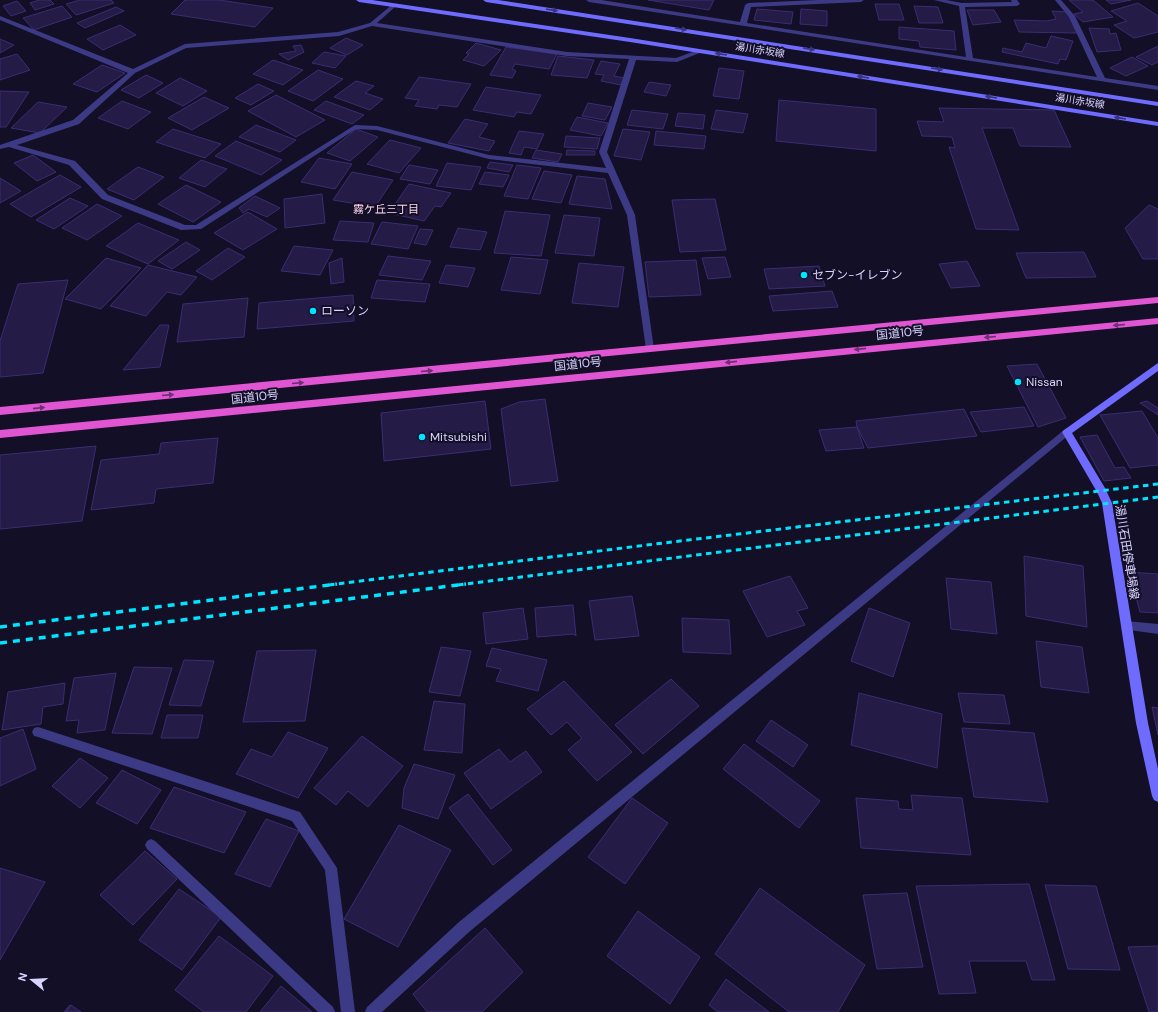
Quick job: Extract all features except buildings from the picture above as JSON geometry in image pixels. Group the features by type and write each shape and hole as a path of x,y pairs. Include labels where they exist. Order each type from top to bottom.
{"highway":[{"name":"国道10号","path":"0,411 1158,300"},
{"name":"国道10号","path":"0,434 1158,321"}],"main road":[{"name":"湯川赤坂線","path":"359,0 700,51 1158,124"},
{"name":"湯川赤坂線","path":"486,0 1158,104"},
{"path":"1067,432 1158,366"},
{"name":"湯川石田停車場線","path":"1067,432 1102,491 1107,504 1142,723 1158,796"}],"street":[{"path":"588,0 1158,88"},
{"path":"743,24 748,6 861,0"},
{"path":"937,0 962,5 1017,4 1014,0"},
{"path":"1058,0 1072,16 1102,80"},
{"path":"962,5 970,59"},
{"path":"0,147 76,122 133,72 185,46 339,34 372,24 393,6"},
{"path":"0,18 133,72"},
{"path":"372,24 567,54 677,60 700,51"},
{"path":"633,58 603,152 631,215 650,349"},
{"path":"9,145 72,163 105,197 184,228 198,227 355,127 377,128 489,157 612,172"},
{"path":"372,1012 464,927 1067,432"},
{"path":"1126,626 1158,629"},
{"path":"38,732 296,816 331,868 348,1012"},
{"path":"151,845 328,1012"}],"railway":[{"path":"329,585 655,544 1158,484"},
{"path":"458,585 1158,497"},
{"path":"0,627 337,584"},
{"path":"0,643 466,584"}],"place":[{"name":"セブン-イレブン","path":"804,275"},
{"name":"ローソン","path":"313,311"},
{"name":"Nissan","path":"1018,382"},
{"name":"Mitsubishi","path":"422,437"}],"district":[{"name":"霧ケ丘三丁目","path":"386,209"}]}
